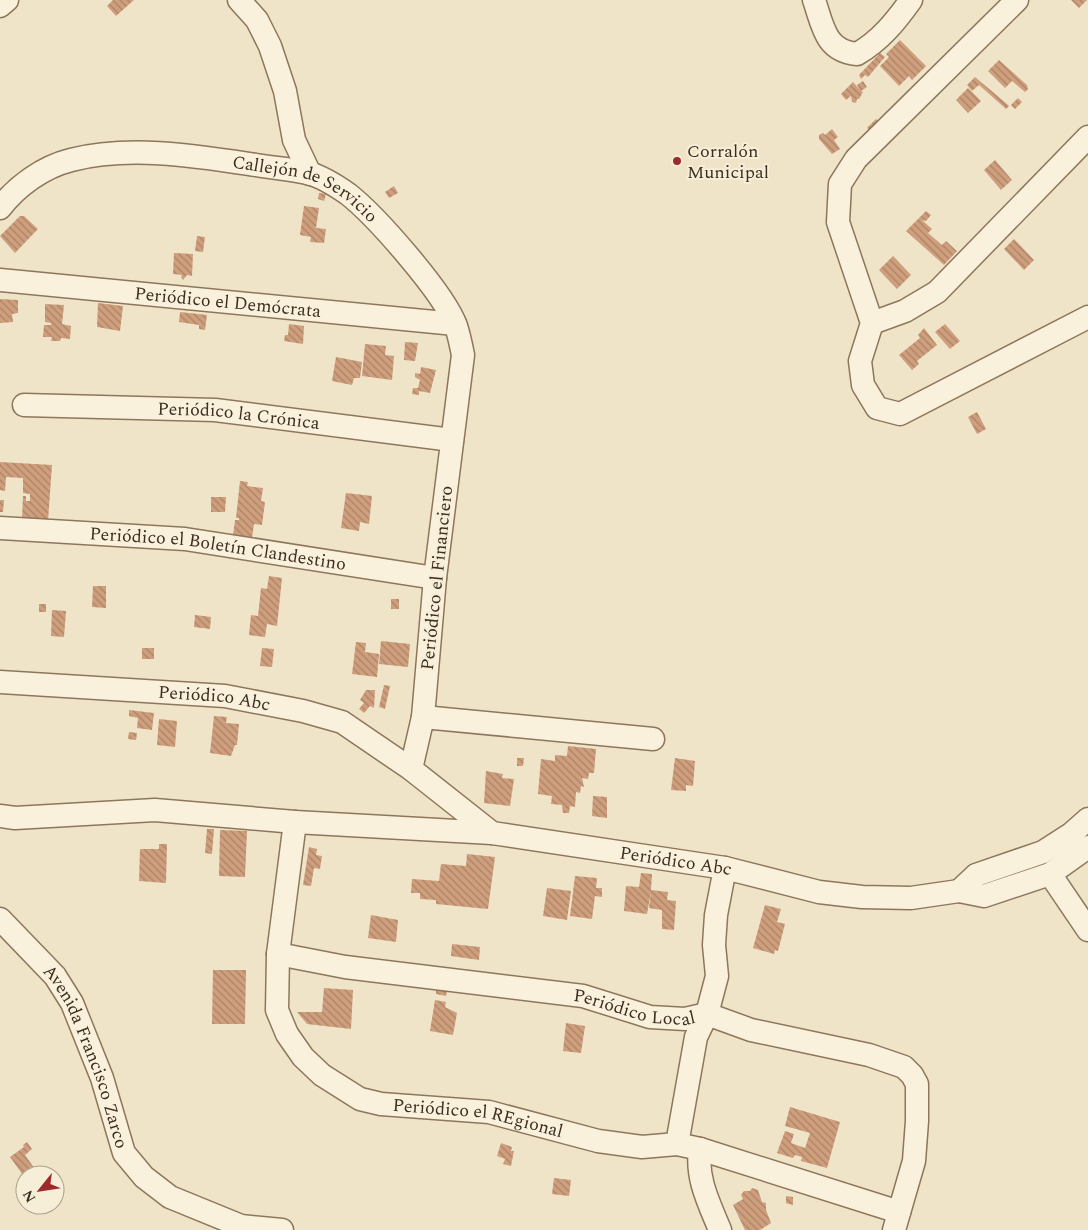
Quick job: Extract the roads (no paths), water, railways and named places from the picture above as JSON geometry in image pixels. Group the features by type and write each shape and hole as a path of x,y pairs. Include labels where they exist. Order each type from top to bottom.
{"street":[{"path":"0,6 6,0"},
{"path":"239,0 257,20 270,46 285,91 294,140 310,174"},
{"path":"814,0 826,35 838,49 857,54 869,47 897,21 912,0"},
{"path":"1017,0 856,159 840,184 838,222 872,323 860,361 863,385 877,408 900,414 1088,317"},
{"path":"872,323 905,311 937,292 1088,138"},
{"name":"Callejón de Servicio","path":"0,208 10,194 29,180 69,160 103,155 141,153 217,159 310,174 348,194 382,227 434,290 455,324 463,355 452,440"},
{"name":"Periódico el Demócrata","path":"0,280 455,324"},
{"name":"Periódico la Crónica","path":"24,405 214,410 452,440"},
{"name":"Periódico el Financiero","path":"423,718 435,578 452,440"},
{"name":"Periódico el Boletín Clandestino","path":"0,528 185,539 435,578"},
{"name":"Periódico Abc","path":"0,682 225,696 304,711 342,722 411,769 492,833 725,868 818,892 862,897 911,898 959,891"},
{"path":"411,769 423,718 653,739"},
{"path":"0,816 15,818 155,810 295,822 492,833"},
{"path":"959,891 976,875 1042,852 1071,834 1088,819"},
{"name":"Periódico el REgional","path":"295,822 278,954 277,1010 287,1034 303,1057 322,1075 360,1099 381,1104 489,1112 598,1141 642,1146 677,1144 700,1149 896,1221"},
{"path":"959,891 984,896 1050,874 1088,847"},
{"path":"677,1144 696,1037 707,1014 717,976 714,945 716,915 725,868"},
{"path":"1050,874 1088,930"},
{"name":"Avenida Francisco Zarco","path":"0,919 55,976 72,1003 102,1078 124,1153 144,1178 170,1197 241,1226 282,1230"},
{"name":"Periódico Local","path":"278,954 345,968 583,996 650,1016 685,1019 707,1014 751,1030 888,1061 904,1067 912,1074 917,1084 917,1121 914,1161 896,1221"},
{"path":"700,1149 698,1165 701,1183 720,1230"}],"place":[{"name":"Corralón Municipal","path":"677,161"}]}
